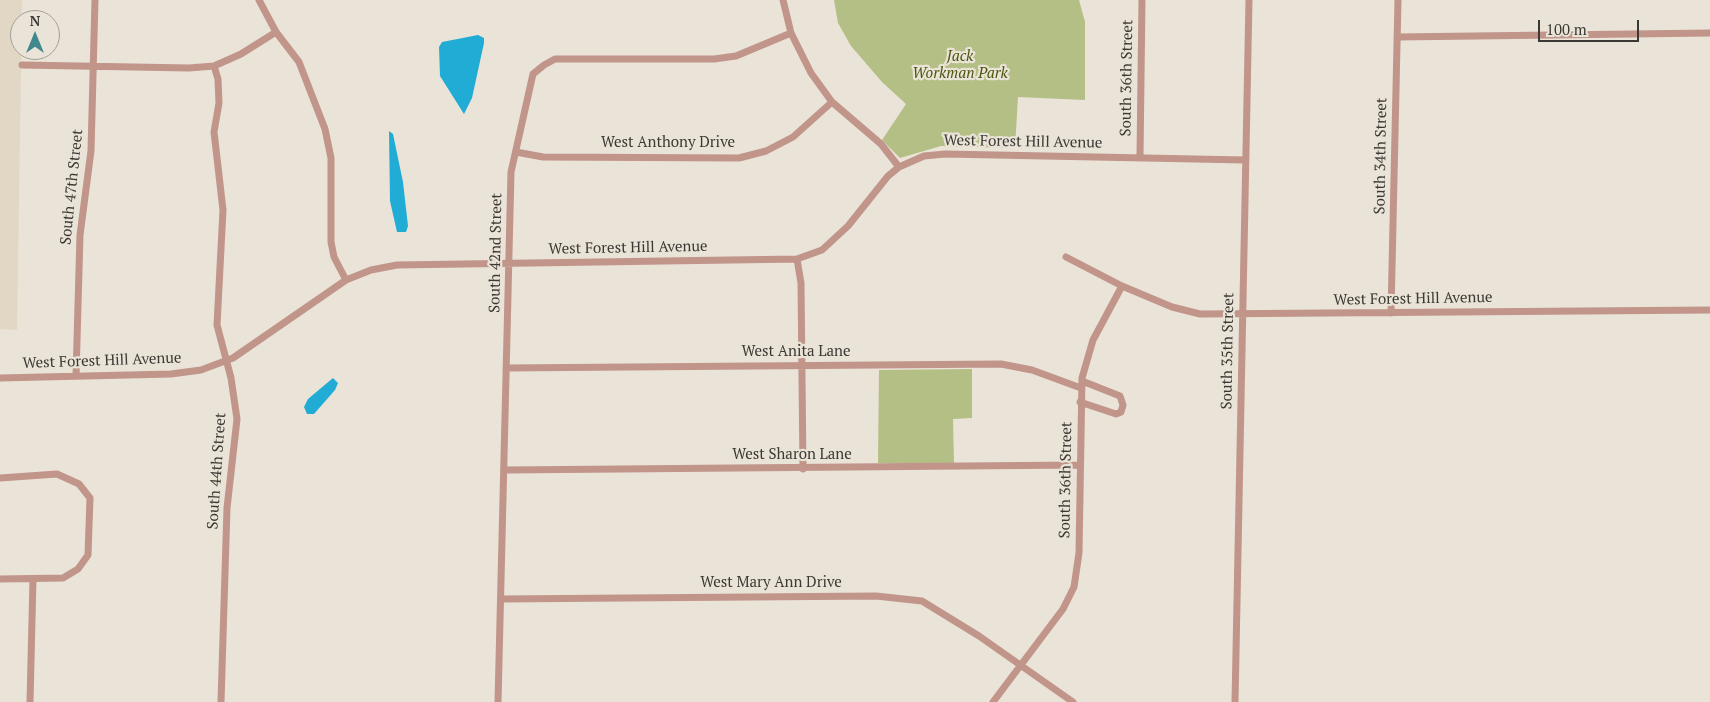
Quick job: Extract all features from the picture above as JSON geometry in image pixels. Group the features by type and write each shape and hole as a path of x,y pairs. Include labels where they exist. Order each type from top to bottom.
{"street":[{"name":"South 47th Street","path":"76,376 80,235 90,169 95,0"},
{"path":"258,0 276,32 299,62 325,129 331,158 331,242 334,257 346,280"},
{"path":"783,0 791,33 811,73 832,102 881,144 899,167"},
{"name":"South 36th Street","path":"1140,157 1142,0"},
{"name":"South 35th Street","path":"1235,702 1249,0"},
{"name":"South 34th Street","path":"1391,313 1398,0"},
{"path":"22,65 189,68 214,66 241,54 276,32"},
{"name":"South 42nd Street","path":"498,702 511,172 533,74 555,59 714,59 736,56 791,33"},
{"path":"1397,37 1710,33"},
{"name":"South 44th Street","path":"214,66 218,79 218,103 214,132 224,210 216,303 217,325 235,394 236,419 227,508 221,702"},
{"name":"West Anthony Drive","path":"516,152 543,157 739,158 766,151 793,137 832,102"},
{"name":"West Forest Hill Avenue","path":"0,378 171,374 201,370 226,361 264,338 346,280 371,270 397,265 797,259 822,250 848,226 876,188 899,167 924,156 945,154 1245,160"},
{"name":"West Forest Hill Avenue","path":"1066,257 1122,286 1191,313 1243,315 1710,310"},
{"path":"797,259 801,283 803,468"},
{"name":"South 36th Street","path":"993,702 1063,609 1074,587 1079,553 1080,402 1082,385 1093,340 1122,286"},
{"name":"West Anita Lane","path":"506,368 1006,365 1032,370 1120,396 1123,406 1120,412 1116,414 1080,402"},
{"name":"West Sharon Lane","path":"505,470 1079,466"},
{"path":"0,478 57,474 79,484 90,498 88,555 78,569 63,578 0,579"},
{"path":"30,702 32,578"},
{"name":"West Mary Ann Drive","path":"501,599 876,596 922,601 958,622 1073,702"}],"shaded area":[{"path":"0,0 22,0 22,10 10,10 10,60 21,60 17,330 0,329"}],"green space":[{"name":"Jack Workman Park","path":"834,0 1079,0 1085,22 1085,100 1018,97 1015,148 941,146 900,158 882,140 906,104 882,82 851,46 838,23"},
{"path":"972,369 972,418 953,419 954,463 878,463 879,370"}],"water":[{"path":"478,35 484,38 484,43 472,98 464,114 440,76 439,47 442,42"},
{"path":"389,131 393,134 403,182 408,226 406,232 397,232 390,201"},
{"path":"333,378 338,383 335,390 314,414 307,414 304,407 308,399"}]}
